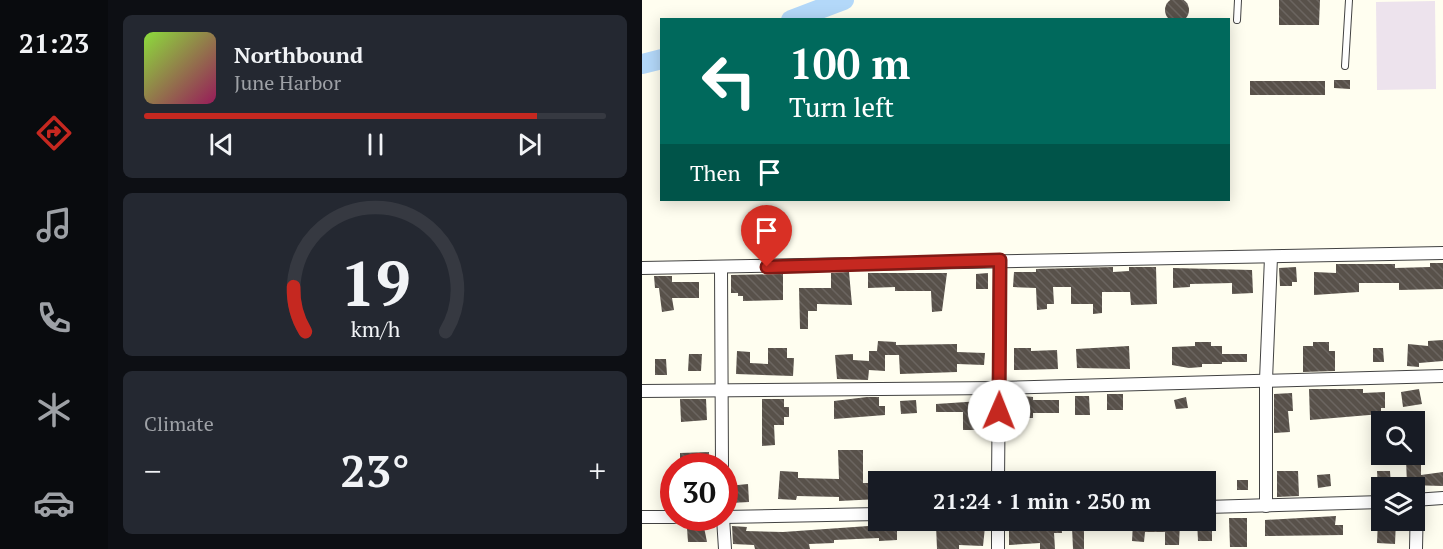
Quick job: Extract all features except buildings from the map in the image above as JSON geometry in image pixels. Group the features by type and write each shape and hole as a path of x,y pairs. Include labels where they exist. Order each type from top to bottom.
{"street":[{"path":"642,268 1443,254"},
{"path":"1266,506 1266,380 1271,257"},
{"path":"998,471 1000,260"},
{"path":"721,268 722,453"},
{"path":"642,391 999,388 1443,376"},
{"path":"1425,499 1443,498"},
{"path":"1216,507 1371,501"},
{"path":"738,517 868,514"},
{"path":"642,517 660,517"},
{"path":"724,531 725,549"},
{"path":"998,531 998,549"},
{"path":"1416,531 1416,549"}],"lane":[{"path":"1237,20 1238,0"},
{"path":"1345,66 1349,0"}],"shaded area":[{"path":"1435,1 1436,89 1377,90 1376,2"}],"waterway":[{"path":"796,18 844,0"},
{"path":"642,64 660,60"}],"route":[{"path":"767,267 1000,260 999,411"}]}
